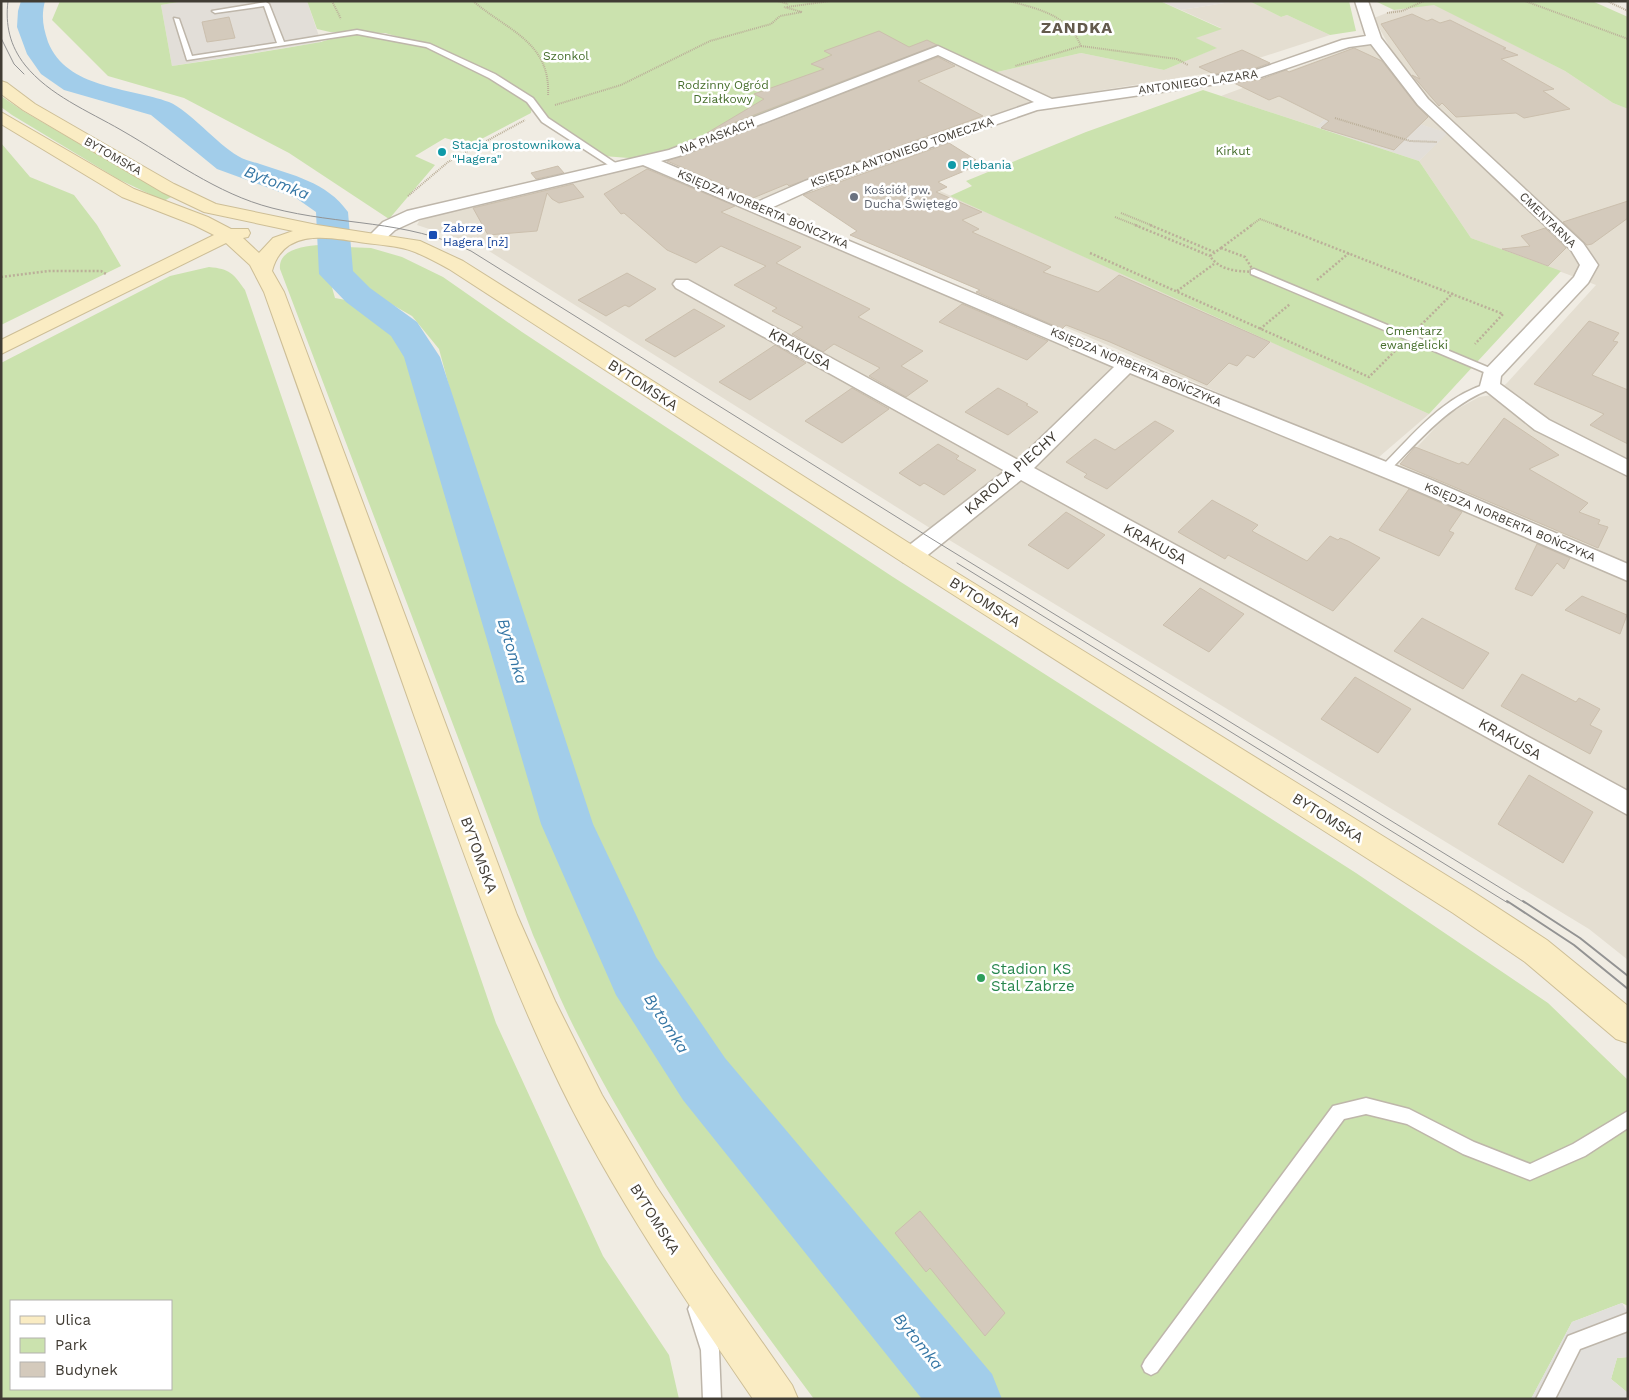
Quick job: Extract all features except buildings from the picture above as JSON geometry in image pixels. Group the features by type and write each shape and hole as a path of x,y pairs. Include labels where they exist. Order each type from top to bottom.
{"street":[{"name":"CMENTARNA","path":"1363,6 1374,39 1423,102 1577,247 1589,265 1582,279 1492,379"},
{"name":"ANTONIEGO LAZARA","path":"1047,102 1234,78 1274,69 1347,43 1374,39"},
{"name":"NA PIASKACH","path":"370,238 399,220 435,209 674,153 938,50 1047,102"},
{"name":"BYTOMSKA","path":"1,86 20,102 193,201 232,214 310,230 420,247 456,264 911,556 1464,903 1536,951 1628,1028"},
{"name":"KSIĘDZA ANTONIEGO TOMECZKA","path":"759,207 811,184 1047,102"},
{"name":"BYTOMSKA","path":"1,117 128,192 201,221 228,236 257,262 274,292 501,915 536,998 574,1077 624,1169 685,1268 778,1399"},
{"name":"KSIĘDZA NORBERTA BOŃCZYKA","path":"645,160 1127,365 1385,469 1628,573"},
{"path":"1,348 228,236 236,228 237,221 232,214"},
{"name":"BYTOMSKA","path":"228,236 263,230 310,230"},
{"name":"BYTOMSKA","path":"257,262 284,240 310,230"},
{"path":"181,258 228,250 257,262"},
{"name":"KRAKUSA","path":"682,284 1628,804"},
{"name":"KAROLA PIECHY","path":"911,556 1019,470 1127,365"},
{"path":"1492,379 1542,424 1628,469"}],"lane":[{"path":"215,11 266,4 281,44"},
{"path":"176,19 189,59 357,32 428,45 492,76 538,110 560,131 616,166"},
{"path":"1254,272 1409,337 1492,379"},
{"path":"1385,469 1448,406 1492,379"},
{"path":"1151,1366 1340,1112 1366,1106 1409,1117 1469,1148 1530,1172 1579,1150 1628,1118"},
{"path":"685,1268 710,1350 712,1399"},
{"path":"1545,1399 1574,1342 1628,1322"}],"path":[{"path":"473,1 483,11 529,41 542,56 550,84 548,96 538,110"},
{"path":"778,1 788,4"},
{"path":"784,7 790,1"},
{"path":"784,7 830,1"},
{"path":"1009,1 1049,13 1068,24 1078,36 1081,46"},
{"path":"1363,6 1387,13 1402,11 1424,1"},
{"path":"1525,1 1628,39"},
{"path":"1607,1 1628,10"},
{"path":"399,220 400,210 408,196 424,179 444,163 538,110 621,85 710,41 771,24 780,16 802,12 784,7"},
{"path":"986,73 1069,52 1081,46 1177,59 1204,72 1234,78"},
{"path":"1335,118 1410,141 1429,143 1462,139"},
{"path":"1121,213 1215,252"},
{"path":"1115,216 1210,256 1214,264 1229,270 1254,272"},
{"path":"1210,256 1260,219 1503,314 1475,344"},
{"path":"1221,248 1245,258 1254,272"},
{"path":"1090,253 1368,377 1453,293"},
{"path":"1177,292 1214,264"},
{"path":"1,278 49,271 101,270 126,286"}],"shaded area":[{"path":"184,1 307,1 321,42 172,66 161,5"},
{"path":"1160,1 1237,1 1181,10"},
{"path":"1237,1 1249,1 1281,17 1287,15 1330,35 1216,72 1033,101 762,198 755,199 668,161 673,156 934,54 984,75 1081,53 1164,70 1216,48 1195,38 1221,28 1181,10"},
{"path":"1434,4 1565,71 1613,103 1628,109 1628,960 1589,929 941,535 481,246 417,225 419,221 460,207 641,166 650,166 1388,478 1448,414 1479,397 1492,395 1507,383 1596,285 1471,238 1419,161 1447,133 1347,101 1316,127 1221,96 1355,46 1389,46 1374,18 1394,10"},
{"path":"1347,101 1448,133 1419,161 1316,127"},
{"path":"940,191 1429,414 1379,457 1362,454 850,235"},
{"path":"1622,1303 1628,1313 1628,1357 1617,1358 1611,1379 1628,1393 1628,1399 1531,1399 1572,1322"}],"green space":[{"name":"Szonkol","path":"60,1 184,1 161,5 172,66 315,43 351,34 401,40 474,67 516,93 532,107 531,113 470,145 445,138 415,156 435,165 389,219 289,153 184,98 108,76 52,20"},
{"name":"Szonkol","path":"307,1 1160,1 1222,29 1196,38 1217,48 1164,70 1081,53 984,75 933,50 655,160 603,156 568,135 544,114 532,99 444,50 385,33 330,32 317,29"},
{"path":"1249,1 1349,1 1356,31 1330,35 1287,15 1281,17"},
{"path":"1375,1 1592,1 1628,17 1628,109 1613,103 1565,71 1434,5 1394,10"},
{"name":"Cmentarz ewangelicki","path":"1203,90 1419,161 1471,238 1561,271 1429,414 950,196 972,186 966,181 1086,132"},
{"path":"1,96 23,111 171,197 164,201 118,179 12,115 1,107"},
{"path":"1,143 30,177 74,195 97,225 121,266 1,325"},
{"path":"320,245 335,298 362,303 389,323 411,353 428,396 469,555 527,760 586,919 696,1095 947,1399 814,1399 718,1267 688,1222 630,1130 604,1083 566,1011 533,935 280,269 283,257 288,253 307,246"},
{"path":"346,247 371,248 402,257 443,277 522,332 893,577 1356,873 1548,1003 1628,1080 1628,1306 1622,1303 1572,1322 1531,1399 995,1399 885,1265 660,982 587,832 529,658 463,438 439,349 412,316 351,281"},
{"path":"209,267 216,268 230,273 245,290 496,1023 603,1256 669,1355 679,1399 1,1399 1,363 170,276"},
{"path":"1628,1357 1628,1393 1611,1379 1617,1358"}],"waterway":[{"name":"Bytomka","path":"33,1 30,11 30,27 40,54 50,68 74,84 161,109 228,163 307,191 326,204 332,212 336,274 358,295 405,329 422,357 567,824 636,976 704,1079 967,1399"}],"tram line":[{"path":"8,1 8,27 12,43 20,58 45,85 70,102 213,185 252,202 298,214 421,233 471,251 932,539 1525,903"},
{"path":"1,38 14,64 24,74"},
{"path":"957,563 1508,903"},
{"path":"1507,901 1574,945 1628,989"},
{"path":"1523,901 1580,938 1628,976"}],"place":[{"name":"Stacja prostownikowa \"Hagera\"","path":"442,152"},
{"name":"Plebania","path":"952,165"},
{"name":"Kościół pw. Ducha Świętego","path":"854,197"},
{"name":"Zabrze Hagera [nż]","path":"433,235"},
{"name":"Stadion KS Stal Zabrze","path":"981,978"}],"district":[{"name":"ZANDKA","path":"1077,27"}],"park label":[{"name":"Rodzinny Ogród Działkowy","path":"723,92"},
{"name":"Kirkut","path":"1233,151"}]}
